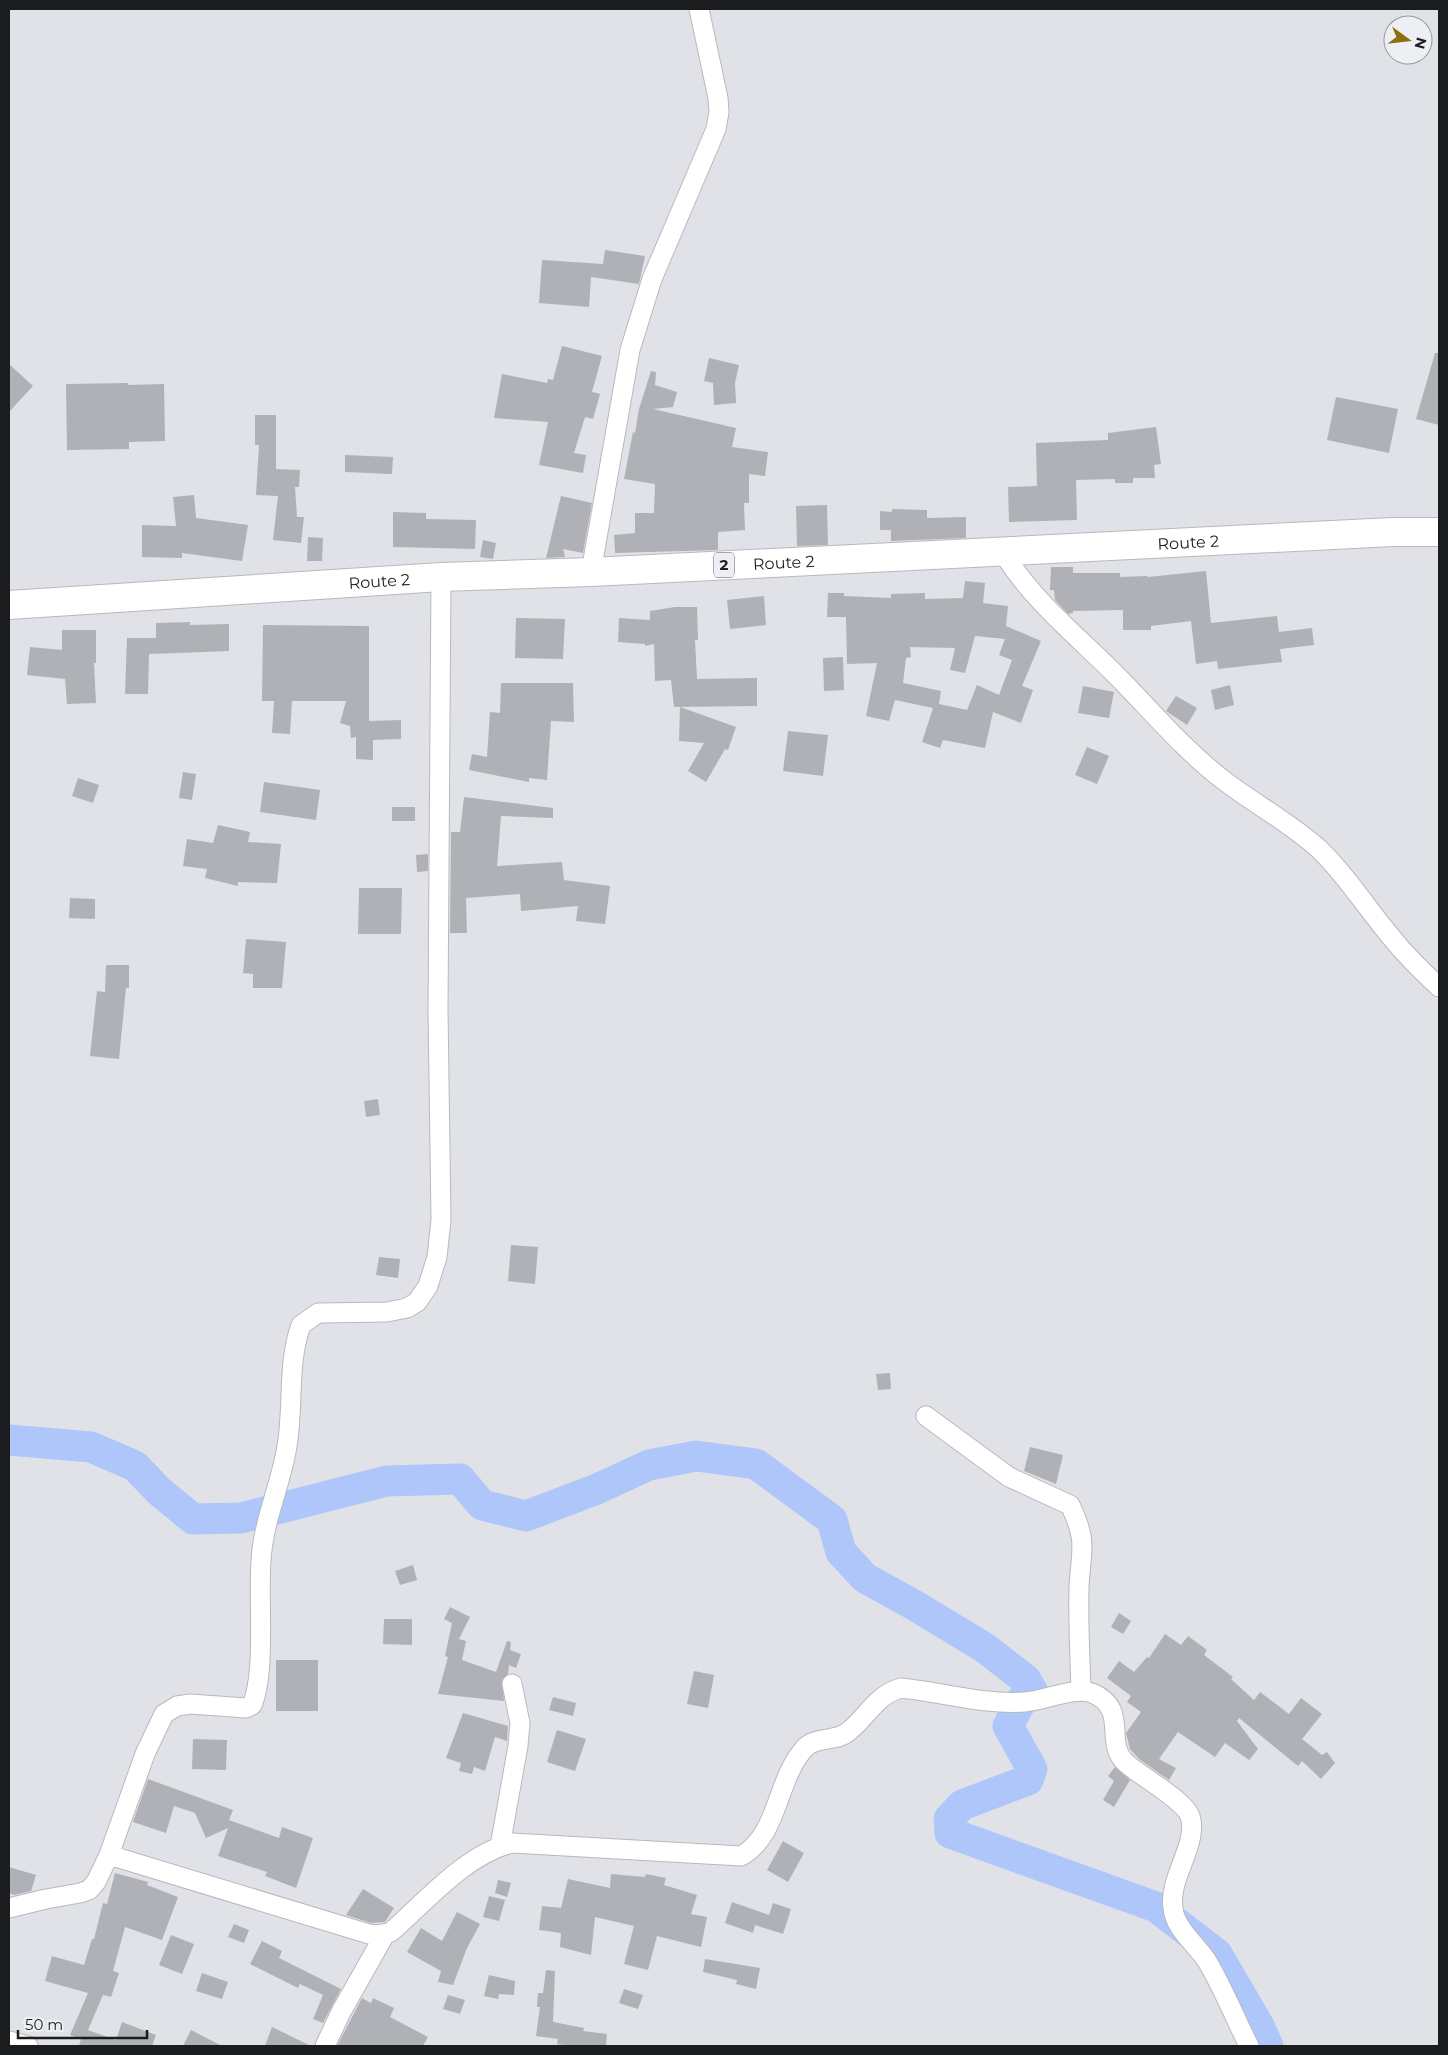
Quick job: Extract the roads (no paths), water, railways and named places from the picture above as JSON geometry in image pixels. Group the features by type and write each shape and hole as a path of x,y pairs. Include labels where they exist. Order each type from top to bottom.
{"highway":[{"name":"Route 2","path":"9,605 440,577 591,572 1393,532 1439,532"}],"street":[{"path":"591,572 630,350 652,279 716,129 719,112 718,98 699,9"},
{"path":"1002,551 1018,578 1034,596 1086,644 1196,756 1221,779 1319,849 1343,873 1392,938 1439,987"},
{"path":"9,1908 89,1890 96,1882 109,1855 145,1754 164,1714 177,1706 190,1704 246,1708 252,1705 258,1685 260,1560 264,1531 287,1447 291,1417 292,1360 301,1325 318,1313 387,1312 406,1308 417,1302 428,1286 437,1257 441,1220 438,1010 440,577"},
{"path":"926,1416 1009,1477 1070,1505 1080,1525 1083,1544 1079,1586 1081,1691"},
{"path":"500,1846 520,1723 512,1684"},
{"path":"109,1855 369,1934 385,1934 391,1932 456,1873 482,1854 512,1843 741,1856 760,1842 784,1783 796,1758 805,1747 820,1739 843,1736 872,1706 892,1691 910,1689 973,1699 1025,1702 1081,1691 1101,1698 1110,1706 1114,1714 1116,1746 1125,1762 1181,1804 1190,1815 1191,1831 1173,1895 1174,1916 1206,1960 1249,2046"},
{"path":"325,2046 341,2012 385,1934"},
{"path":"9,2041 28,2046"}],"waterway":[{"path":"9,1440 91,1447 135,1466 159,1491 193,1519 241,1518 387,1481 460,1479 482,1505 526,1516 597,1489 649,1465 696,1456 756,1464 832,1520 841,1552 865,1578 985,1648 1026,1680 1033,1692 1023,1698 1008,1726 1032,1769 1028,1780 962,1805 949,1819 950,1833 1156,1907 1217,1954 1259,2026 1268,2046"}]}
